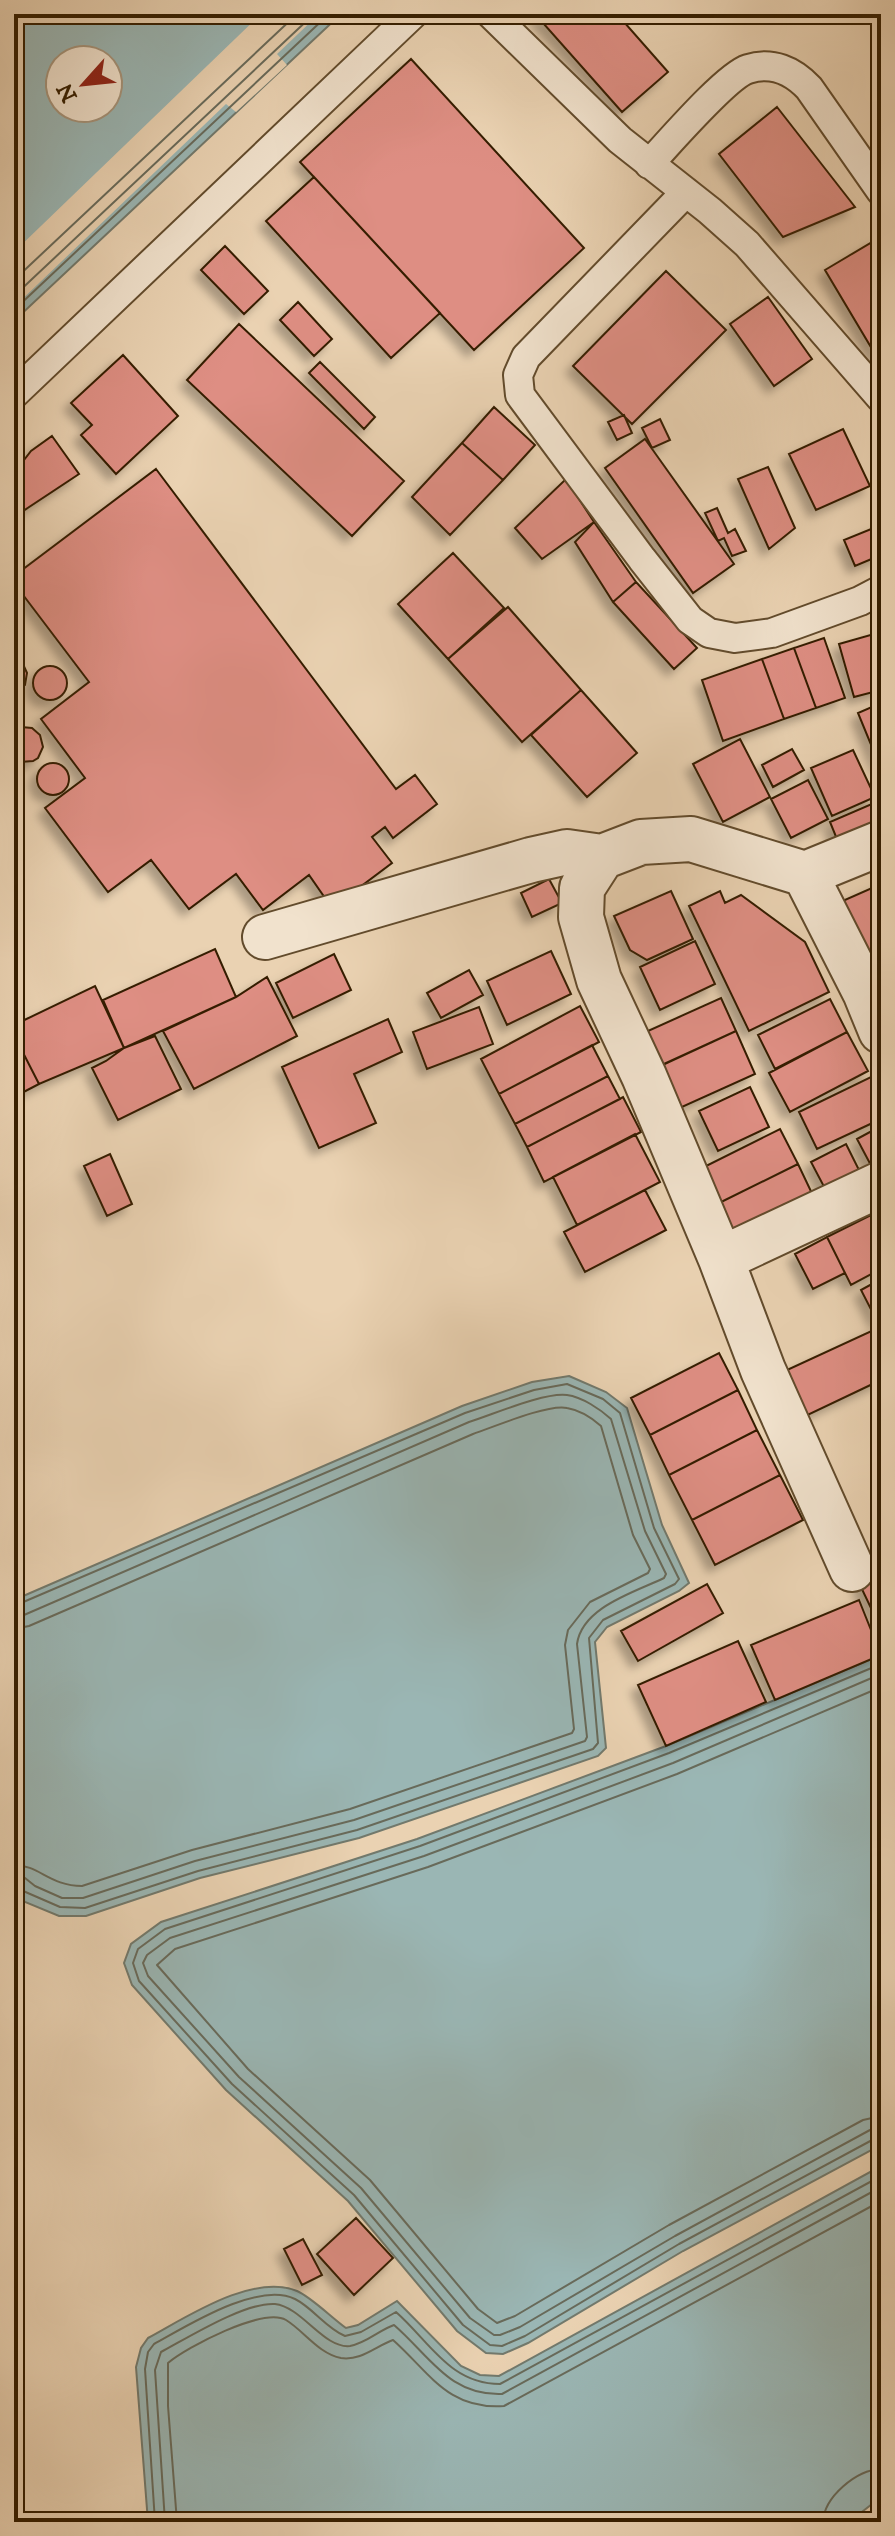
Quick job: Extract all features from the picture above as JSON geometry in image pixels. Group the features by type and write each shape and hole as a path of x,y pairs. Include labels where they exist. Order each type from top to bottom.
{"street":[{"path":"265,937 567,852 602,857 641,842 691,839 805,874 881,843"},
{"path":"602,857 582,888 581,917 599,980 644,1076 721,1259 763,1370 852,1569"},
{"path":"805,874 865,992 881,1031"},
{"path":"721,1259 881,1184"}],"lane":[{"path":"14,394 413,14"},
{"path":"491,14 620,140 747,244 881,398"},
{"path":"649,164 726,85 745,70 763,66 795,74 809,88 881,191"},
{"path":"686,192 526,357 518,375 520,395 690,620 709,633 735,638 772,633 860,601 881,590"}],"water":[{"path":"14,14 341,14 14,321"},
{"path":"569,1376 606,1392 627,1408 662,1525 689,1583 607,1627 595,1642 606,1748 598,1756 359,1838 200,1878 86,1916 59,1916 25,1902 14,1892 14,1600 462,1406 532,1382"},
{"path":"881,1655 881,2145 683,2251 528,2343 503,2354 486,2353 457,2331 348,2201 226,2090 132,1985 124,1963 131,1944 161,1922 417,1839 666,1746"},
{"path":"881,2166 881,2497 849,2522 148,2522 136,2367 141,2348 148,2338 200,2309 240,2292 279,2287 303,2294 346,2328 358,2325 397,2301 461,2366 480,2375 499,2376"}],"pier":[{"path":"261,14 319,14 277,54 287,65 236,112 226,104 14,307 14,252"}],"building":[{"path":"535,14 617,14 668,72 622,112"},
{"path":"411,59 584,248 474,350 300,162"},
{"path":"777,107 855,207 783,237 719,154"},
{"path":"314,177 440,313 391,358 266,221"},
{"path":"879,238 881,242 881,364 825,270"},
{"path":"225,246 268,291 244,314 201,270"},
{"path":"666,271 726,330 632,424 573,366"},
{"path":"768,297 812,359 774,386 730,324"},
{"path":"298,302 332,339 314,356 280,320"},
{"path":"239,324 404,481 352,536 187,380"},
{"path":"123,355 178,416 116,474 81,435 92,425 71,403"},
{"path":"320,362 375,417 364,429 309,373"},
{"path":"494,407 535,445 503,480 462,443"},
{"path":"624,415 632,433 617,440 608,422"},
{"path":"660,419 670,440 652,448 642,428"},
{"path":"843,429 870,486 816,510 789,454"},
{"path":"52,436 79,474 17,515 14,510 14,473 31,451"},
{"path":"645,439 734,564 693,593 605,468"},
{"path":"462,443 503,480 450,535 412,497"},
{"path":"768,467 795,528 769,549 738,479"},
{"path":"156,469 396,789 415,775 437,804 393,838 385,827 372,837 392,863 332,908 309,875 263,910 236,874 189,909 151,860 108,892 45,808 85,778 41,719 89,682 14,583 14,576"},
{"path":"566,479 594,522 542,559 515,528"},
{"path":"717,508 728,533 735,529 746,551 732,556 724,538 718,541 705,513"},
{"path":"594,522 636,582 613,602 575,542"},
{"path":"881,525 881,555 855,566 844,540"},
{"path":"453,553 504,608 448,659 398,604"},
{"path":"636,582 697,648 674,669 613,602"},
{"path":"508,607 581,690 522,742 448,659"},
{"path":"881,632 881,690 854,697 839,644"},
{"path":"824,638 845,698 816,708 794,648"},
{"path":"794,648 816,708 784,719 762,659"},
{"path":"14,657 22,662 27,673 25,685 14,693"},
{"path":"762,659 784,719 723,741 702,680"},
{"path":"50,666 62,671 67,683 62,695 50,700 38,695 33,683 38,671"},
{"path":"581,690 637,753 587,797 531,735"},
{"path":"881,703 881,769 858,713"},
{"path":"14,704 21,716 14,731"},
{"path":"21,727 32,728 40,735 43,747 33,761 20,762 14,758 14,731"},
{"path":"740,739 770,797 723,822 693,764"},
{"path":"792,749 804,770 773,787 762,765"},
{"path":"853,750 875,797 832,816 811,768"},
{"path":"53,763 64,768 69,779 64,790 53,795 42,790 37,779 42,768"},
{"path":"808,780 828,819 791,838 771,799"},
{"path":"881,800 881,837 843,854 830,822"},
{"path":"549,879 562,903 532,917 521,893"},
{"path":"881,884 881,950 863,958 838,903"},
{"path":"671,891 693,939 647,960 630,950 614,916"},
{"path":"720,891 725,903 741,895 805,942 829,992 749,1031 689,906"},
{"path":"695,941 715,984 660,1010 640,967"},
{"path":"215,949 236,997 124,1048 103,1000"},
{"path":"551,951 571,994 507,1025 487,981"},
{"path":"334,954 351,990 293,1018 276,983"},
{"path":"469,970 483,995 441,1018 427,993"},
{"path":"267,977 297,1036 194,1089 163,1031 236,997"},
{"path":"95,986 124,1048 39,1084 14,1035 14,1025"},
{"path":"721,998 736,1031 653,1069 639,1035"},
{"path":"830,999 847,1032 775,1069 758,1035"},
{"path":"580,1006 599,1042 499,1094 481,1059"},
{"path":"479,1007 493,1044 427,1069 413,1032"},
{"path":"388,1019 402,1052 354,1074 376,1123 319,1148 282,1067"},
{"path":"736,1031 755,1074 662,1116 643,1074"},
{"path":"847,1032 868,1071 790,1112 769,1073"},
{"path":"14,1035 39,1084 14,1097"},
{"path":"155,1036 181,1089 118,1120 92,1068 124,1048"},
{"path":"592,1045 608,1076 515,1124 499,1094"},
{"path":"608,1076 620,1099 527,1147 515,1124"},
{"path":"873,1076 881,1093 881,1119 817,1149 799,1112"},
{"path":"750,1087 769,1127 718,1151 699,1111"},
{"path":"623,1097 641,1132 544,1182 527,1147"},
{"path":"881,1126 881,1167 874,1171 857,1139"},
{"path":"780,1129 798,1164 707,1209 690,1174"},
{"path":"635,1134 660,1182 577,1225 553,1177"},
{"path":"846,1144 865,1182 831,1200 811,1162"},
{"path":"110,1154 132,1204 107,1216 84,1166"},
{"path":"798,1164 818,1206 728,1251 707,1209"},
{"path":"645,1190 666,1230 585,1272 564,1232"},
{"path":"881,1210 881,1269 851,1285 827,1237"},
{"path":"827,1237 845,1273 813,1289 795,1254"},
{"path":"881,1279 881,1321 878,1323 861,1290"},
{"path":"878,1328 881,1333 881,1380 795,1421 774,1376"},
{"path":"719,1353 738,1390 650,1435 631,1398"},
{"path":"738,1390 757,1430 669,1475 650,1435"},
{"path":"757,1430 780,1475 692,1520 669,1475"},
{"path":"780,1475 803,1520 715,1565 692,1520"},
{"path":"881,1573 881,1629 859,1583"},
{"path":"707,1584 723,1613 638,1661 621,1631"},
{"path":"859,1600 881,1655 775,1700 751,1645"},
{"path":"738,1641 766,1702 666,1746 638,1685"},
{"path":"356,2218 393,2258 354,2295 317,2254"},
{"path":"303,2239 322,2275 302,2285 284,2249"}]}
